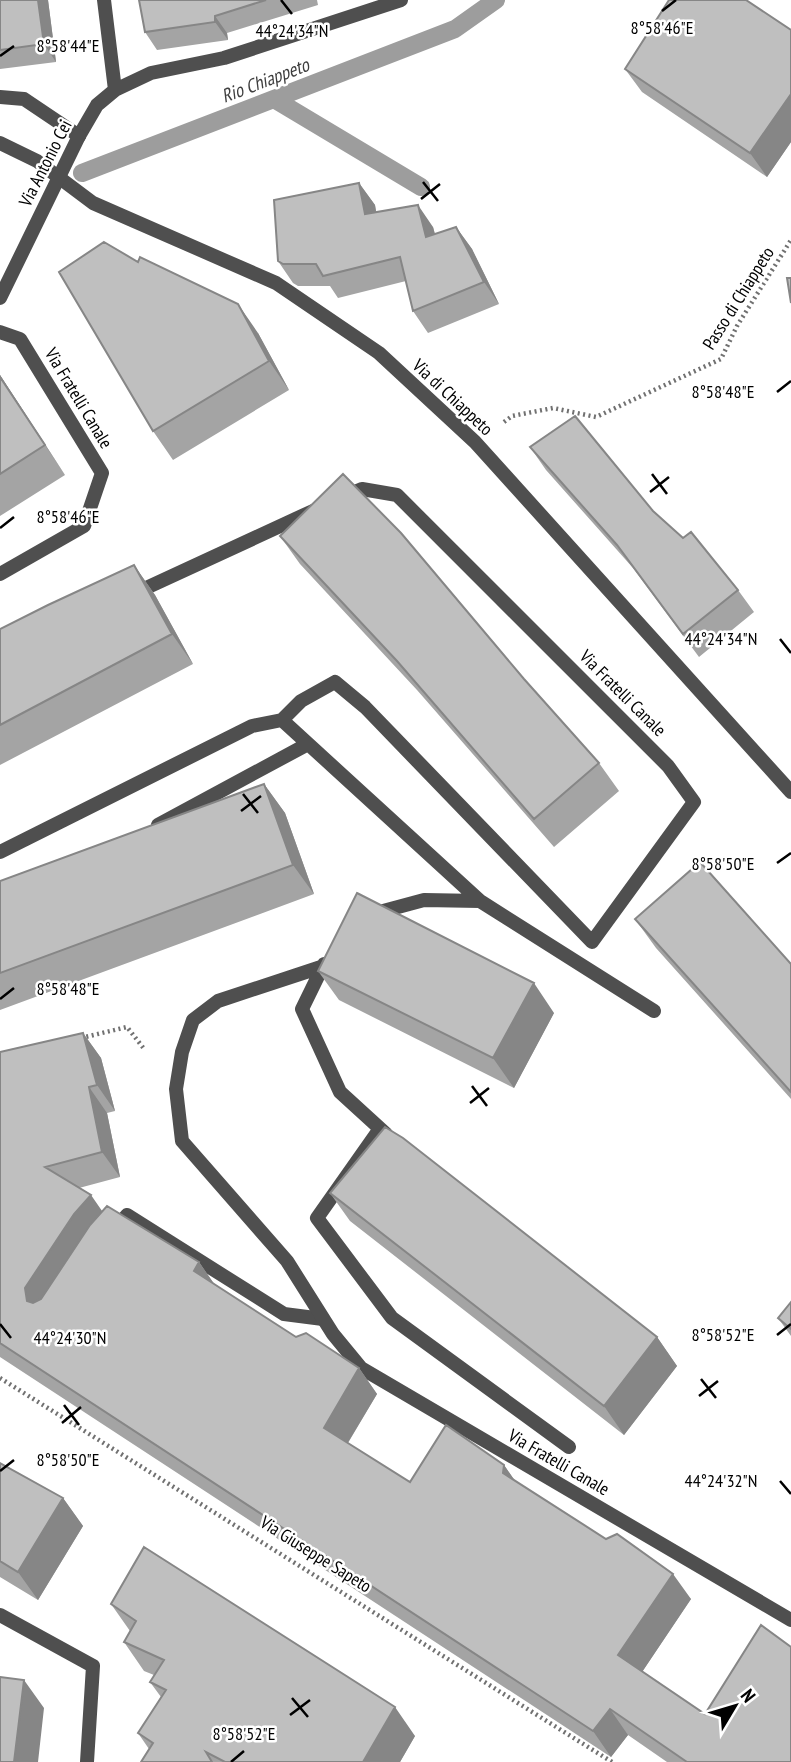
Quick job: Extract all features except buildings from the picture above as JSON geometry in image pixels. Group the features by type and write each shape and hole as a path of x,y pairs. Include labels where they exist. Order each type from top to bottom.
{"street":[{"path":"104,0 116,90"},
{"name":"Via Antonio Cei","path":"0,298 79,136 97,105 116,90 150,73 225,58 401,0"},
{"path":"0,97 24,99 79,136"},
{"name":"Via di Chiappeto","path":"0,143 37,161 93,203 276,283 379,354 475,442 791,792"},
{"name":"Via Fratelli Canale","path":"0,332 20,340 102,473 84,526 0,574"},
{"name":"Via Fratelli Canale","path":"0,852 252,726 282,720 301,701 335,682 365,707 592,942 694,802 668,766 397,495 362,488 125,598"},
{"path":"282,720 481,901 654,1011"},
{"path":"148,829 308,744"},
{"path":"364,922 373,914 424,900 481,901"},
{"name":"Via Fratelli Canale","path":"338,949 321,967 302,1009 340,1091 379,1130 400,1142"},
{"name":"Via Fratelli Canale","path":"321,967 218,1001 193,1020 182,1052 176,1088 182,1141 287,1261 323,1319 360,1368 791,1620"},
{"name":"Via Fratelli Canale","path":"379,1130 317,1218 392,1318 569,1447"},
{"path":"100,1245 127,1215 284,1314 323,1319"},
{"path":"0,1615 93,1666 87,1762"}],"path":[{"name":"Passo di Chiappeto","path":"475,442 512,416 553,408 596,417 721,359 737,326 791,240"},
{"path":"78,1039 127,1027 176,1088"},
{"name":"Via Giuseppe Sapeto","path":"0,1378 612,1762"}],"waterway":[{"name":"Rio Chiappeto","path":"82,173 455,29 496,0"},
{"path":"274,99 421,187"}]}
